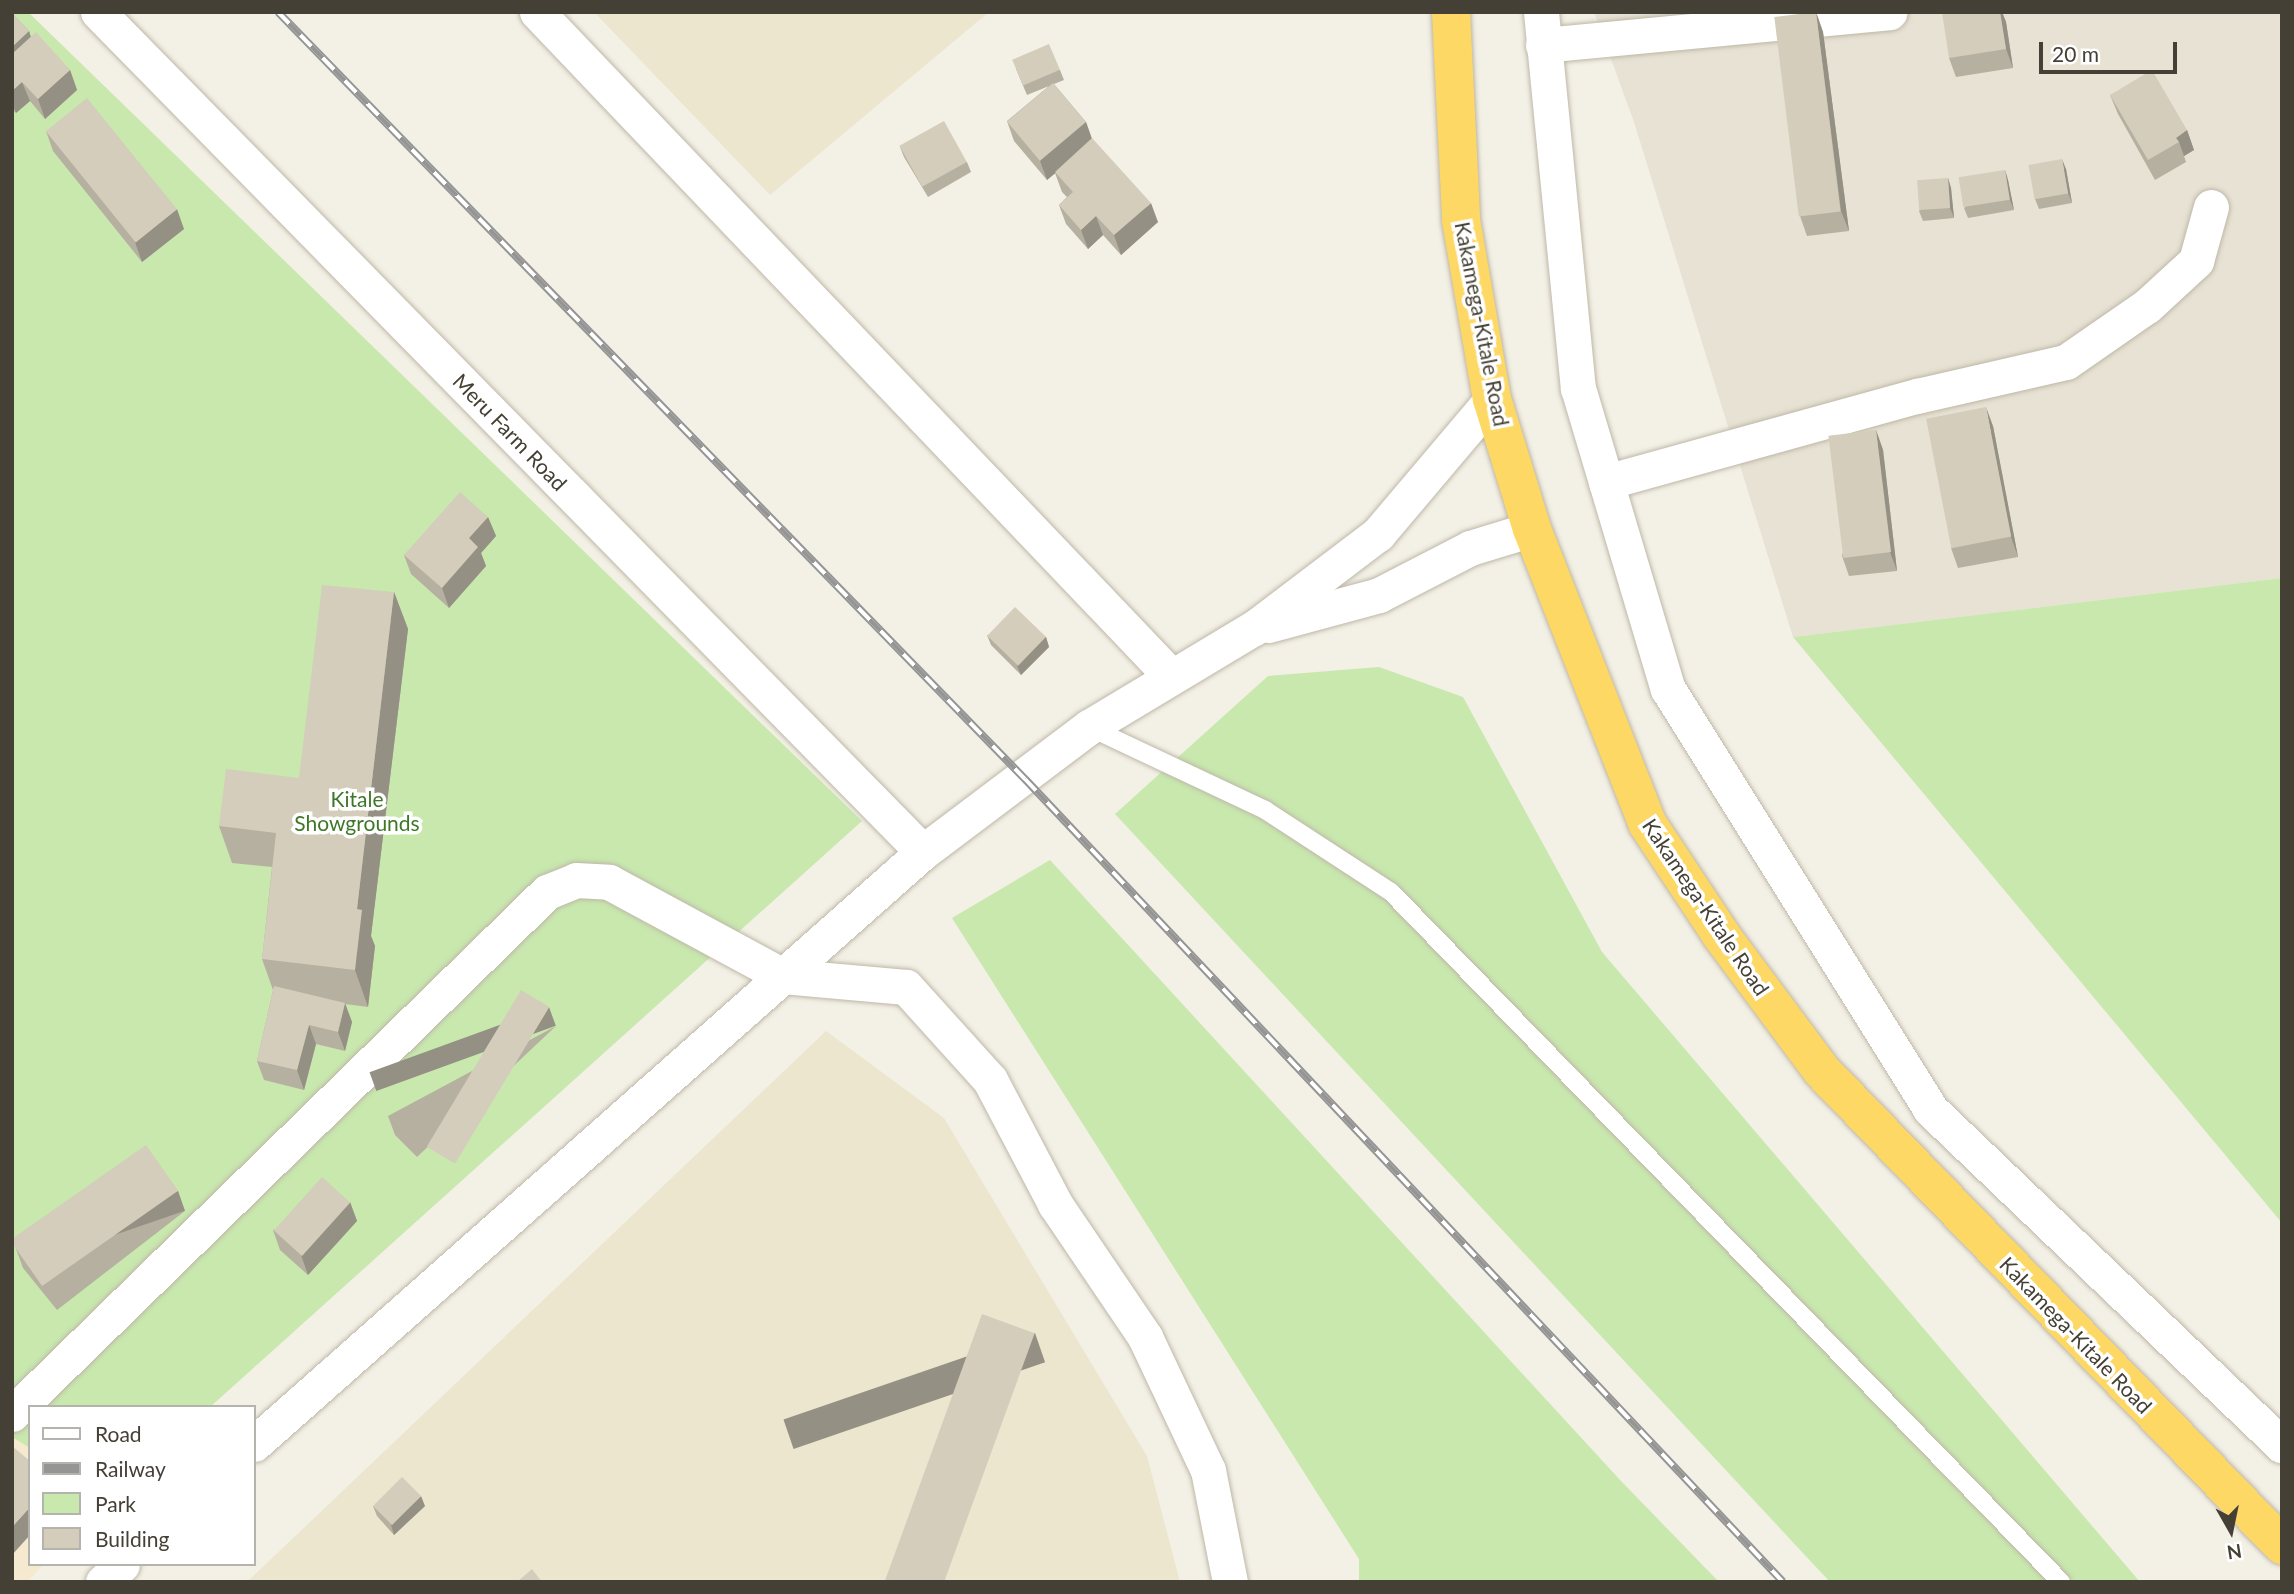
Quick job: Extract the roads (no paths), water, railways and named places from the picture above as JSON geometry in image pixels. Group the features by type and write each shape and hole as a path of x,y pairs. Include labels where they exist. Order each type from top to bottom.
{"highway":[{"name":"Kakamega-Kitale Road","path":"1451,12 1461,220 1492,399 1532,529 1647,823 1736,956 1822,1071 2282,1545"}],"street":[{"name":"Meru Farm Road","path":"98,12 922,852"},
{"path":"537,12 1170,675"},
{"path":"1889,12 1542,29 1578,388 1668,689 1930,1109 2282,1445"},
{"path":"1606,482 1917,396 2066,362 2147,306 2196,261 2211,207"},
{"path":"256,1442 922,852 1088,727 1170,675 1254,628 1378,534 1492,399"},
{"path":"1254,628 1349,606 1433,571 1470,548 1532,529"},
{"path":"12,1414 547,892 576,880 609,882 783,976 906,987 990,1080 1055,1203 1150,1349 1208,1470 1230,1582"},
{"path":"103,1582 120,1566"}],"lane":[{"path":"1088,727 1265,810 1391,892 2061,1582"}],"railway":[{"path":"278,12 1025,779 1783,1582"}],"park label":[{"name":"Kitale Showgrounds","path":"357,811"}]}
